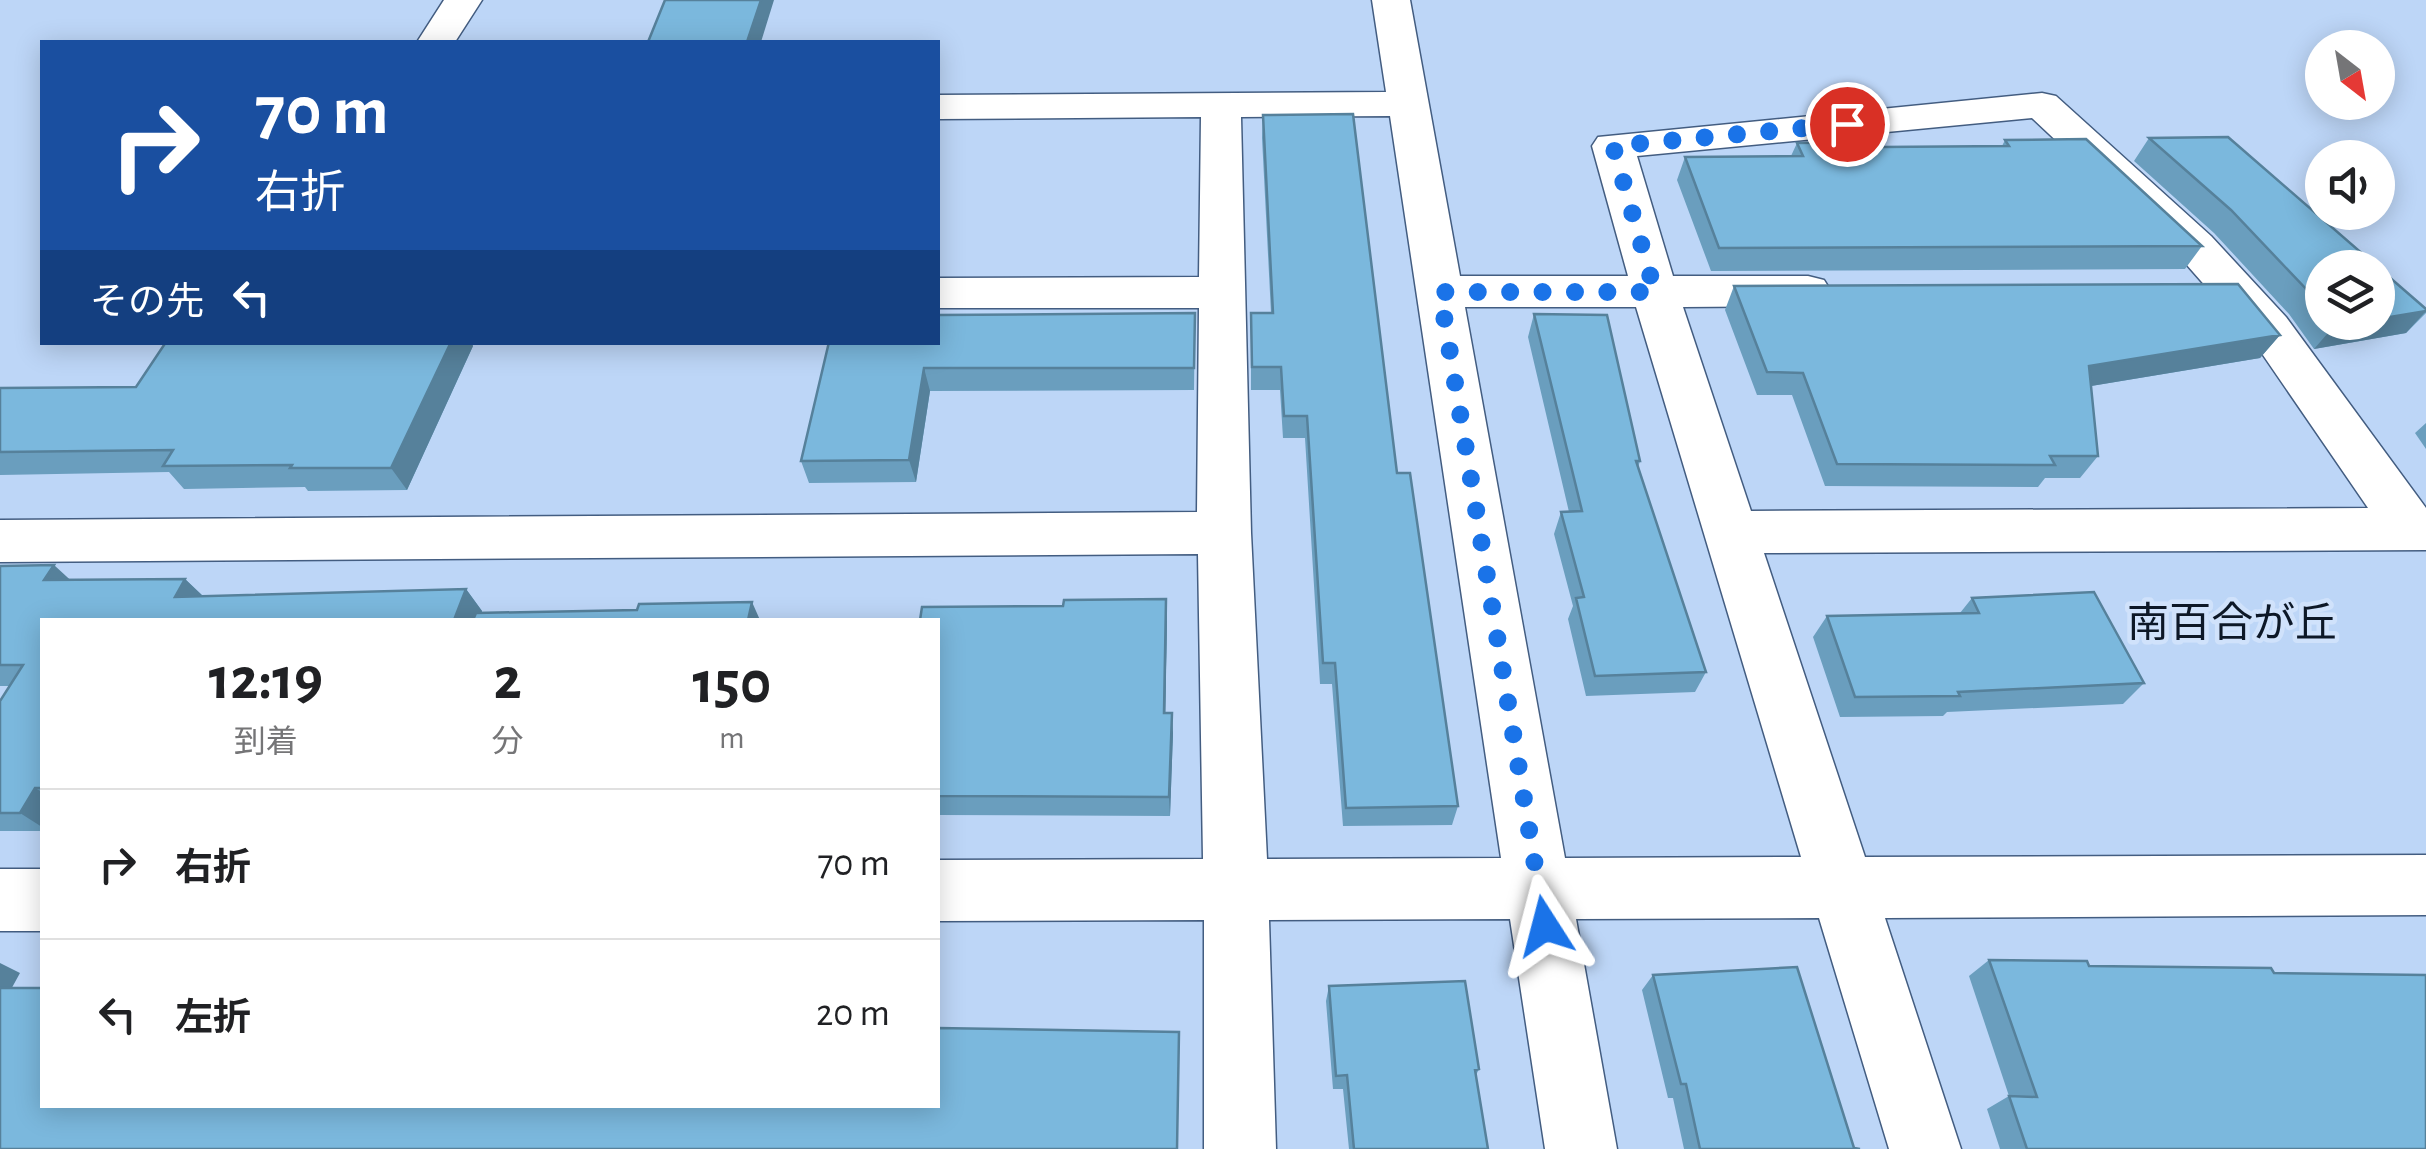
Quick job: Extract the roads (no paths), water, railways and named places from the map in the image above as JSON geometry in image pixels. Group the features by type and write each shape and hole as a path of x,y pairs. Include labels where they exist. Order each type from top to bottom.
{"street":[{"path":"437,40 463,0"},
{"path":"1391,0 1581,1149"},
{"path":"940,107 1406,104"},
{"path":"1925,1149 1655,292 1613,146 2042,104 2195,246 2269,328 2419,529"},
{"path":"1221,106 1224,533 1240,1149"},
{"path":"2173,288 2232,288"},
{"path":"1440,292 1854,290"},
{"path":"940,293 1222,292"},
{"path":"1731,532 2419,529"},
{"path":"0,541 1224,533"},
{"path":"940,891 2426,885"},
{"path":"0,900 40,900"}],"district":[{"name":"南百合が丘","path":"2232,622"}]}
